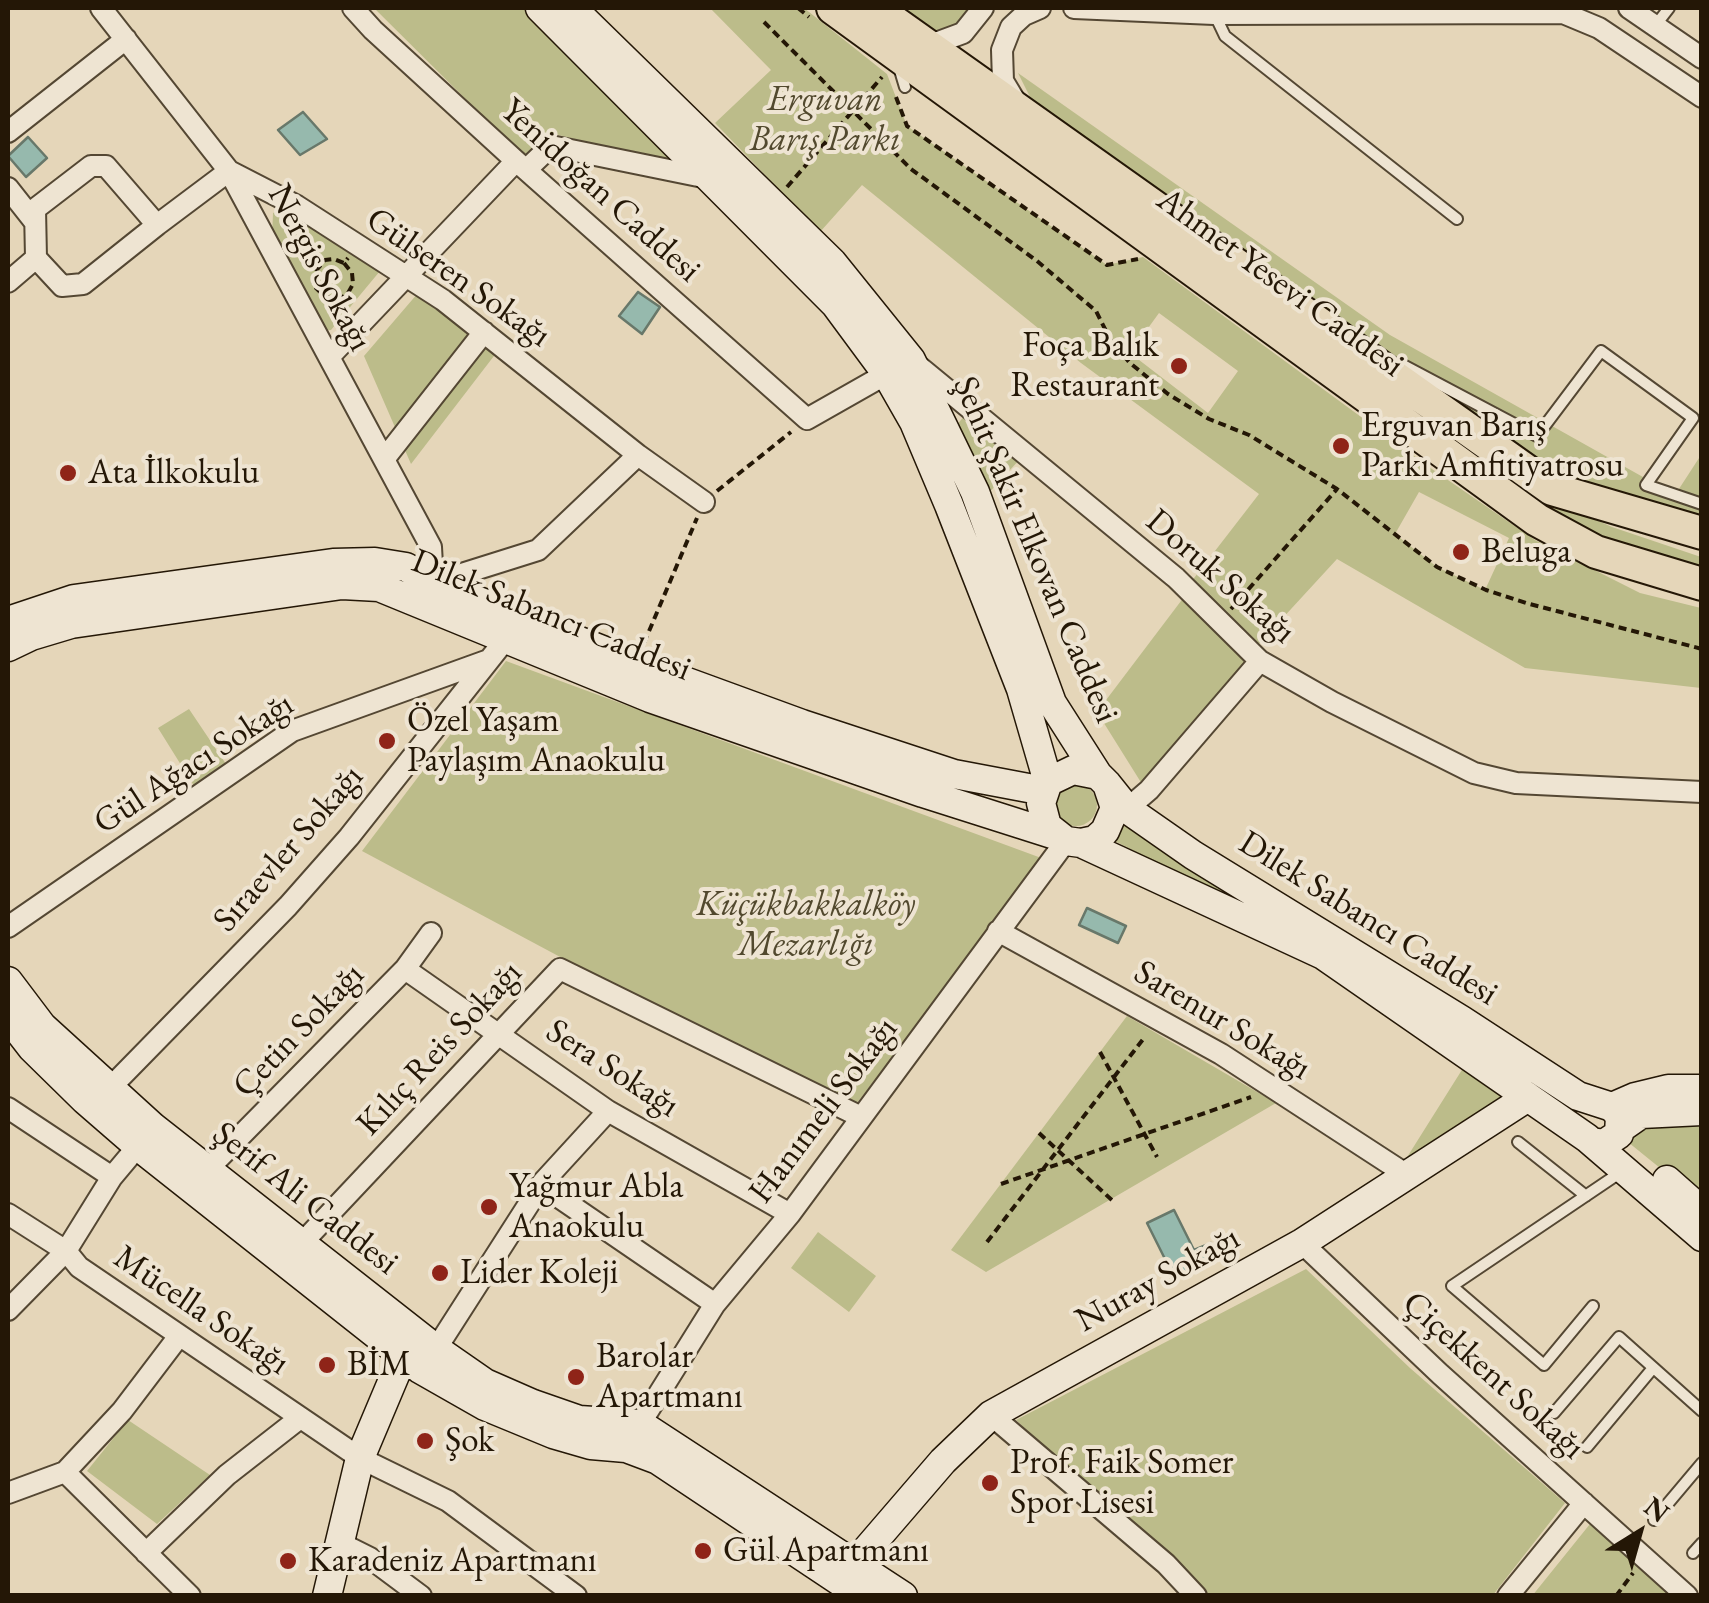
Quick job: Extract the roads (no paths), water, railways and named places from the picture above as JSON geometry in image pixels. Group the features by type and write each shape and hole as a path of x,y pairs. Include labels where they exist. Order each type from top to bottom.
{"main road":[{"name":"Ahmet Yesevi Caddesi","path":"832,8 1148,243 1537,520 1596,552 1702,584"},
{"name":"Ahmet Yesevi Caddesi","path":"874,8 900,57 1018,108 1552,488 1702,533"}],"street":[{"name":"Nergis Sokağı","path":"101,8 229,170 431,547 433,583"},
{"name":"Yenidoğan Caddesi","path":"353,8 807,419 899,367"},
{"name":"Şehit Şakir Elkovan Caddesi","path":"540,8 899,367 914,422 1022,690 1046,787"},
{"name":"Şehit Şakir Elkovan Caddesi","path":"572,8 832,262 975,492 1052,703 1102,780"},
{"path":"900,57 963,33 982,8"},
{"path":"1018,108 1004,81 1002,50 1011,27 1040,8"},
{"path":"1074,8 1214,14 1564,10 1600,28 1702,97"},
{"path":"1629,8 1702,58"},
{"path":"8,132 126,39"},
{"path":"330,356 522,165 551,146 709,178"},
{"path":"157,226 106,166 91,166 35,209 36,258 62,286 83,284 229,170"},
{"name":"Gülseren Sokağı","path":"229,170 307,213 350,255 406,278 444,300 638,455 704,502"},
{"path":"8,188 34,220"},
{"path":"8,282 36,258"},
{"path":"385,458 484,332"},
{"name":"Doruk Sokağı","path":"899,367 1176,578 1260,661 1332,702 1474,773 1516,783 1702,792"},
{"path":"433,583 538,550 638,455"},
{"name":"Dilek Sabancı Caddesi","path":"8,621 74,598 333,563 375,562 406,567 433,583 635,663 954,774 1046,787 1073,770 1102,780 1127,809 1193,855 1613,1118 1632,1150 1702,1211"},
{"name":"Dilek Sabancı Caddesi","path":"8,648 31,636 71,624 342,585 378,588 650,698 1067,840 1323,955 1589,1140 1702,1237"},
{"name":"Sıraevler Sokağı","path":"109,1089 288,906 506,640"},
{"name":"Gül Ağacı Sokağı","path":"8,927 292,731 486,661"},
{"path":"1127,809 1149,790 1260,661"},
{"path":"1046,787 1042,815 1067,840 1095,840 1112,820 1114,808 1102,780"},
{"name":"Hanımeli Sokağı","path":"640,1424 714,1304 790,1214 1067,840"},
{"name":"Sarenur Sokağı","path":"998,931 1221,1054 1408,1176"},
{"name":"Çetin Sokağı","path":"207,1170 405,969 431,933"},
{"name":"Sera Sokağı","path":"405,969 608,1111 790,1214"},
{"name":"Kılıç Reis Sokağı","path":"302,1243 560,969 861,1117"},
{"name":"Şerif Ali Caddesi","path":"8,981 42,1026 109,1089 302,1243 419,1353 533,1404 579,1420 640,1424 859,1583"},
{"name":"Şerif Ali Caddesi","path":"8,1018 72,1087 138,1146 485,1406 552,1434 591,1445 626,1448 658,1460 859,1583 903,1596"},
{"path":"1613,1118 1634,1096 1702,1089"},
{"name":"Nuray Sokağı","path":"859,1583 943,1461 990,1415 1302,1243 1528,1096"},
{"path":"8,1108 112,1177"},
{"path":"327,1596 360,1458 419,1353 541,1185 608,1111"},
{"path":"1589,1140 1582,1127 1584,1115 1613,1118 1702,1111"},
{"path":"8,1310 66,1251 112,1177 138,1146"},
{"path":"541,1185 714,1304"},
{"name":"Mücella Sokağı","path":"8,1214 66,1251 79,1268 360,1458 448,1501 576,1596"},
{"name":"Çiçekkent Sokağı","path":"1302,1243 1440,1374 1687,1596"},
{"path":"8,1493 65,1472 122,1411 180,1336"},
{"path":"990,1415 1166,1564 1196,1596"},
{"path":"146,1553 226,1474 300,1418"},
{"path":"65,1472 190,1596"},
{"path":"1508,1596 1584,1502"},
{"path":"338,1542 370,1558 420,1596"}],"lane":[{"path":"1655,26 1668,8"},
{"path":"1214,14 1226,36 1457,218"},
{"path":"900,57 905,87"},
{"path":"1396,362 1537,436 1601,351 1693,418 1646,485 1702,504"},
{"path":"1518,1142 1586,1196"},
{"path":"1594,1306 1544,1365 1452,1286 1626,1169"},
{"path":"1554,1414 1618,1337 1702,1411"},
{"path":"1587,1446 1652,1368"},
{"path":"1654,1520 1702,1463"},
{"path":"1692,1553 1702,1543"}],"water":[{"path":"303,112 327,139 300,155 278,130"},
{"path":"28,137 47,158 26,177 8,156"},
{"path":"638,292 660,307 642,334 619,316"},
{"path":"1087,908 1126,926 1118,943 1079,925"},
{"path":"1174,1210 1194,1250 1211,1243 1217,1256 1174,1277 1147,1223"}],"place":[{"name":"Foça Balık Restaurant","path":"1179,366"},
{"name":"Erguvan Barış Parkı Amfitiyatrosu","path":"1341,446"},
{"name":"Ata İlkokulu","path":"68,473"},
{"name":"Beluga","path":"1461,552"},
{"name":"Özel Yaşam Paylaşım Anaokulu","path":"387,741"},
{"name":"Yağmur Abla Anaokulu","path":"489,1207"},
{"name":"Lider Koleji","path":"440,1273"},
{"name":"BİM","path":"327,1365"},
{"name":"Barolar Apartmanı","path":"576,1377"},
{"name":"Şok","path":"425,1441"},
{"name":"Prof. Faik Somer Spor Lisesi","path":"990,1483"},
{"name":"Gül Apartmanı","path":"703,1551"},
{"name":"Karadeniz Apartmanı","path":"288,1561"}],"park label":[{"name":"Erguvan Barış Parkı","path":"825,120"},
{"name":"Küçükbakkalköy Mezarlığı","path":"806,925"}]}
